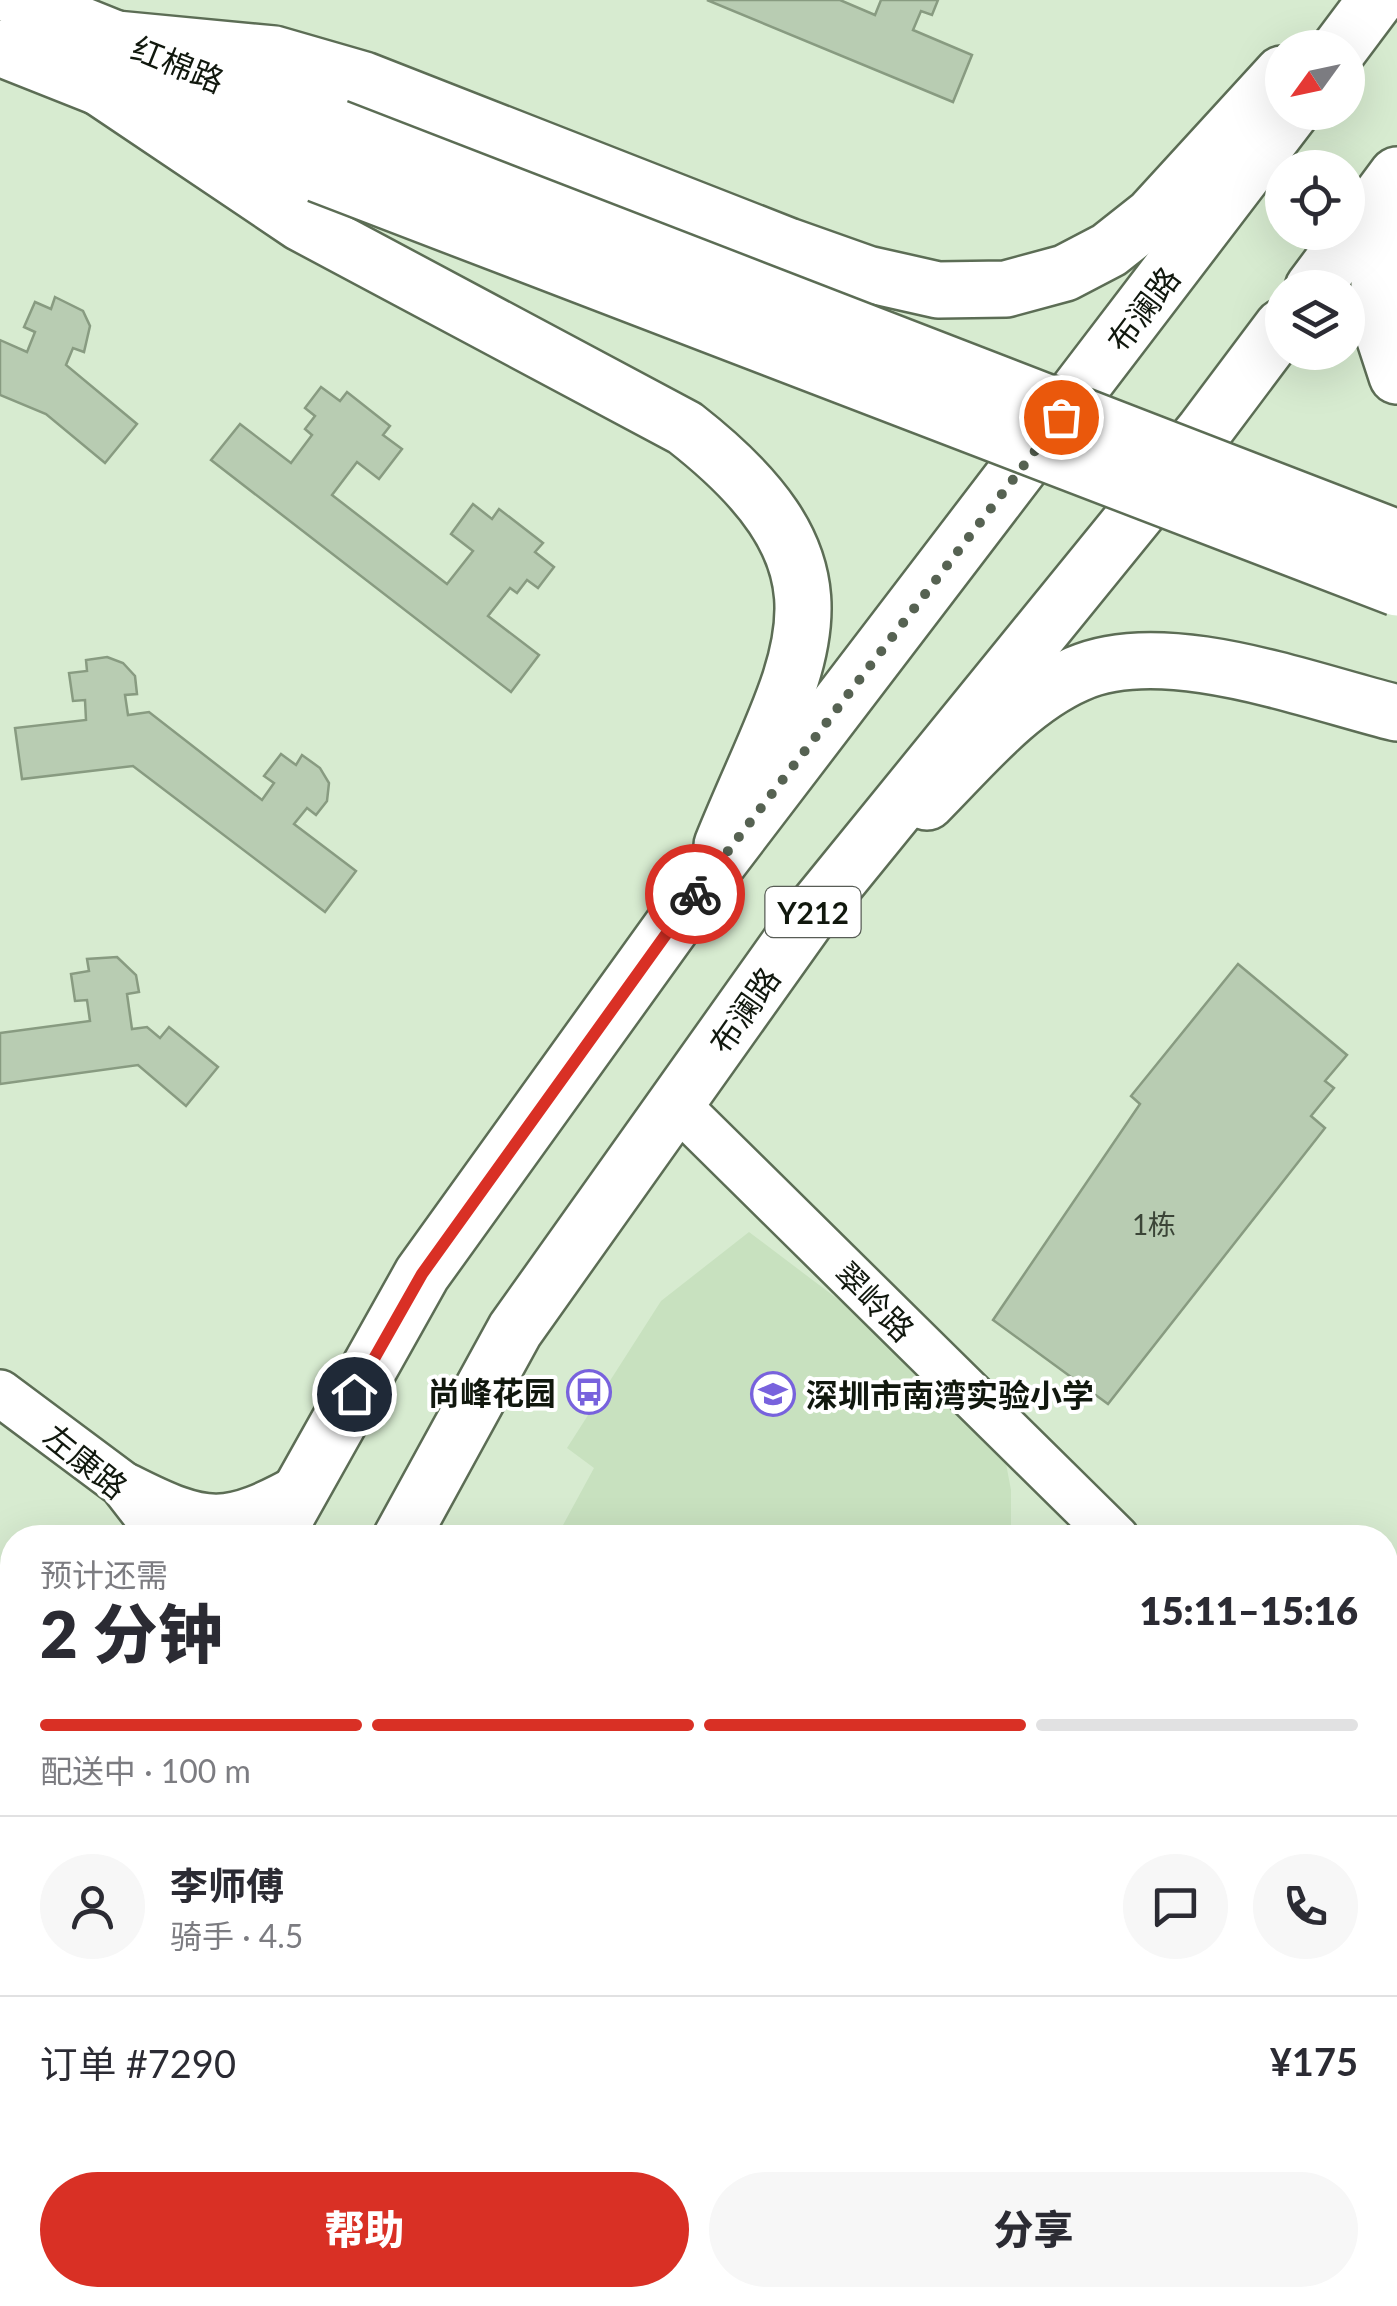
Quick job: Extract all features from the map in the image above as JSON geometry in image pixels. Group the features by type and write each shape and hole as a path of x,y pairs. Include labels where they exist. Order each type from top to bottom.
{"main road":[{"name":"红棉路","path":"19,0 107,63"},
{"path":"1325,30 1353,0"},
{"path":"1354,30 1376,0"},
{"name":"红棉路","path":"0,48 107,63 328,151"},
{"path":"107,63 274,54 364,80 788,246 867,274 938,290 1006,289 1065,273 1109,250 1152,216 1265,93"},
{"path":"107,63 301,222 685,428 731,464 778,518 803,579 801,650 711,872"},
{"name":"布澜路","path":"281,1525 422,1274 711,872 1277,130"},
{"path":"328,151 1397,538"},
{"path":"328,151 1397,588"},
{"path":"1326,270 1397,175"},
{"path":"1397,215 1378,256 1379,321 1397,376"},
{"name":"布澜路","path":"408,1525 515,1330 807,920 1265,350"},
{"path":"807,920 1019,711 1073,676 1108,662 1190,663 1397,713"}],"street":[{"name":"翠岭路","path":"678,1106 1103,1525"},
{"name":"左康路","path":"0,1393 122,1484 154,1525"},
{"path":"122,1484 180,1513 214,1520 258,1510 304,1485"}],"shaded area":[{"name":"深圳市南湾实验小学","path":"749,1232 892,1340 1004,1453 1011,1490 1011,1525 563,1525 594,1468 567,1448 661,1301"}],"building":[{"path":"707,0 840,0 875,15 881,0 938,0 932,15 921,11 913,30 972,55 953,102"},
{"path":"55,297 83,311 90,326 84,352 73,348 66,365 137,424 105,463 46,414 0,395 0,340 27,352 35,332 24,327 35,302 51,309"},
{"path":"321,387 340,401 347,392 390,426 383,435 402,449 379,479 357,462 332,495 447,584 473,551 451,534 473,504 492,519 499,509 543,543 535,552 554,567 538,588 527,580 517,593 510,588 488,616 539,655 511,692 211,460 240,424 291,463 312,435 305,429 315,416 305,408"},
{"path":"107,657 123,663 135,676 137,694 125,695 128,715 149,712 262,800 274,783 264,776 281,754 296,765 302,755 320,768 329,783 327,801 316,815 307,808 294,824 356,871 325,912 133,766 22,779 15,728 86,720 85,700 73,701 69,673 87,671 86,660"},
{"path":"117,957 136,975 139,992 127,994 132,1029 147,1027 160,1038 169,1027 218,1067 186,1106 138,1065 0,1084 0,1033 90,1021 87,1000 75,1001 71,974 89,971 87,959"},
{"path":"1238,964 1347,1055 1325,1081 1334,1088 1311,1116 1325,1128 1108,1404 993,1320 1140,1104 1131,1096"}],"way so far":[{"path":"695,894 1061,417"}],"place":[{"name":"尚峰花园","path":"589,1392"},
{"name":"深圳市南湾实验小学","path":"773,1394"}],"route":[{"path":"354,1394 422,1274 695,894"}]}
